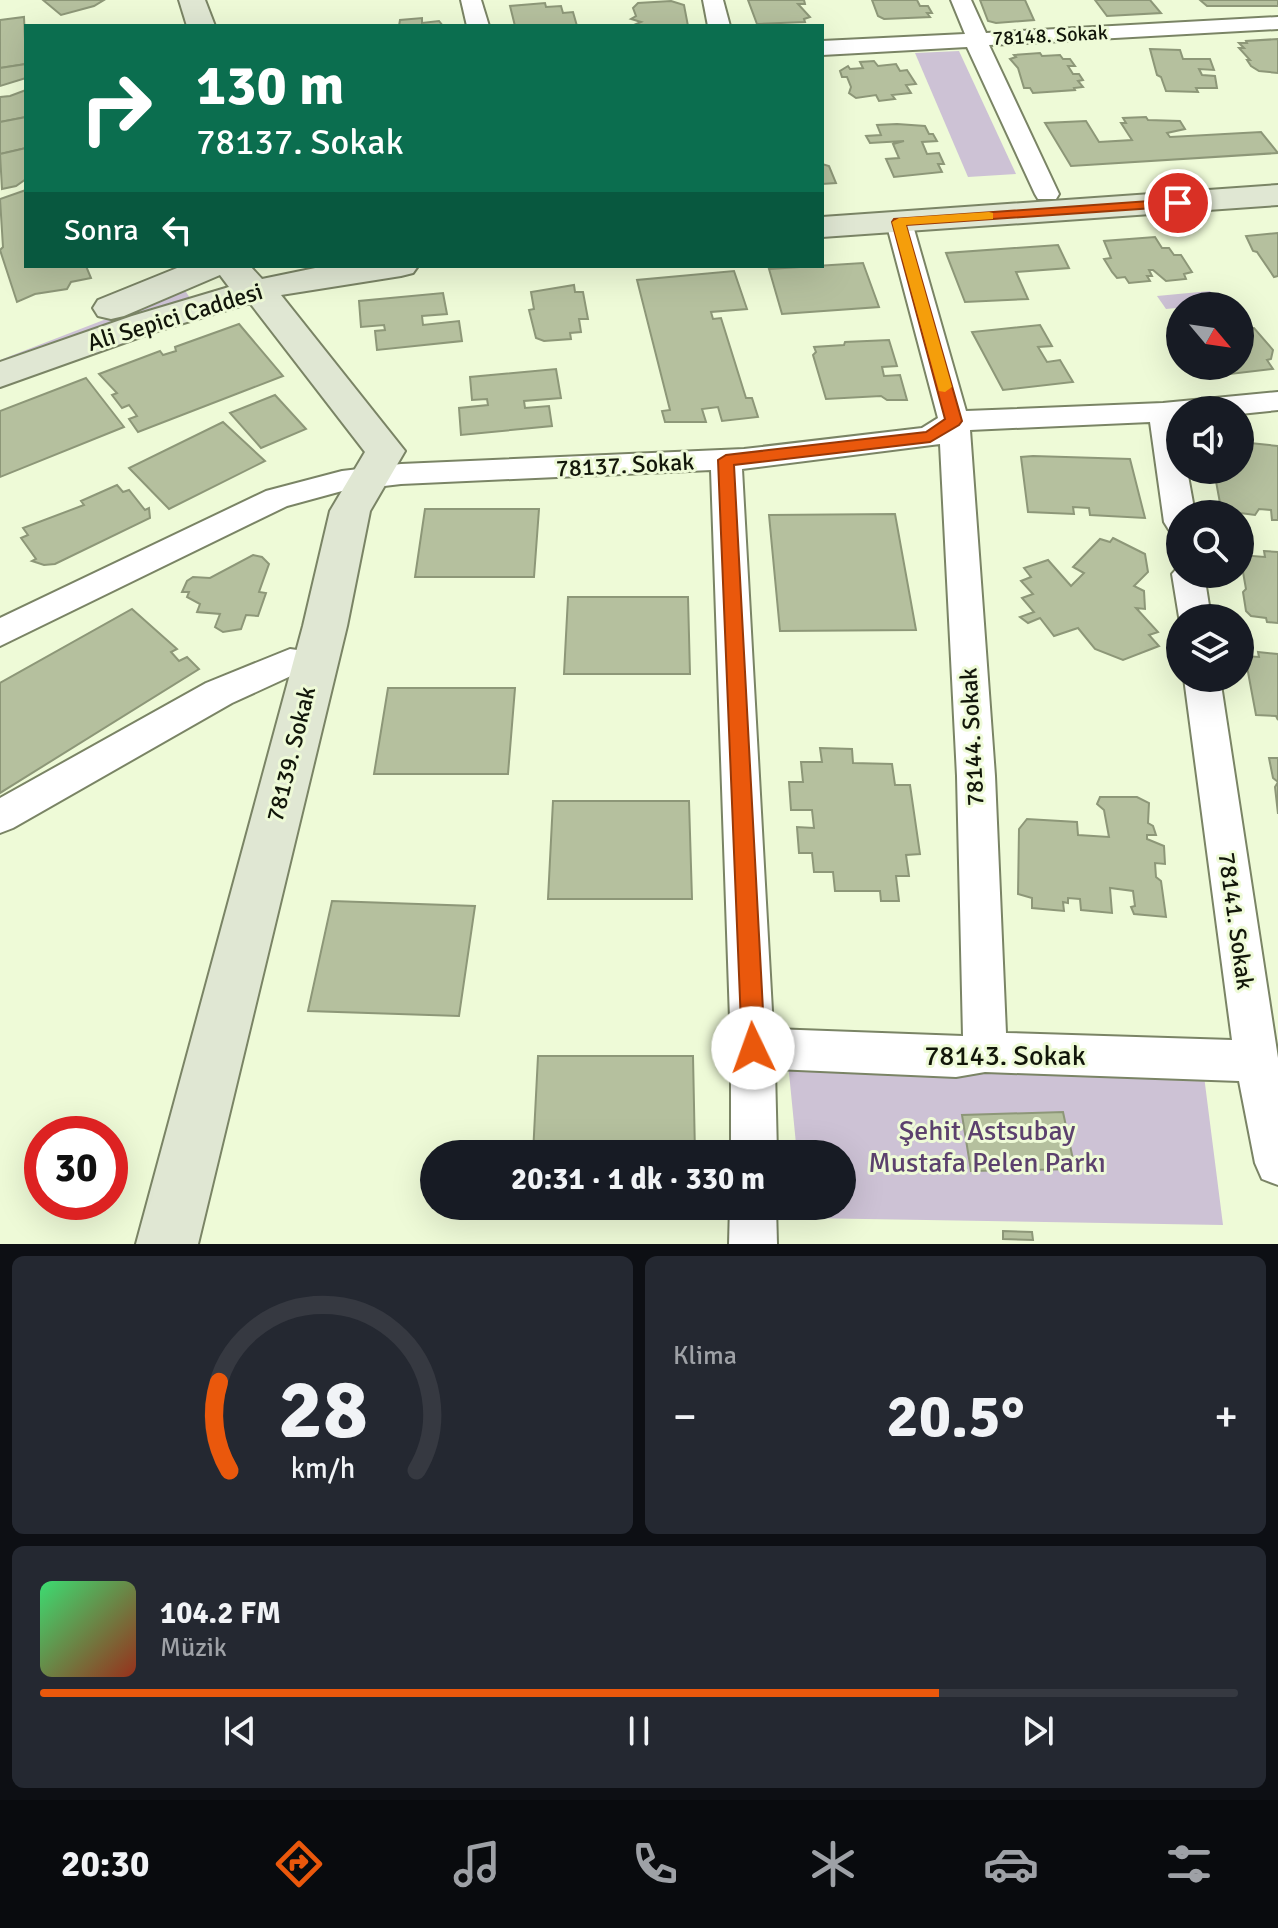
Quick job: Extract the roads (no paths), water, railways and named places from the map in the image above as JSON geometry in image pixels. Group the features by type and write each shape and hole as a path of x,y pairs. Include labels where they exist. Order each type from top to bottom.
{"main road":[{"path":"192,0 200,24"},
{"path":"824,208 1278,176"},
{"path":"824,227 1278,195"},
{"name":"Ali Sepici Caddesi","path":"0,350 207,268"},
{"name":"Ali Sepici Caddesi","path":"0,375 79,345 274,282 385,268"},
{"name":"78139. Sokak","path":"167,1244 350,511 385,451 274,282"}],"street":[{"path":"471,0 477,24"},
{"path":"713,0 719,24"},
{"path":"961,0 978,39 978,50 1047,194"},
{"name":"78148. Sokak","path":"824,48 1278,23"},
{"name":"78144. Sokak","path":"899,222 954,421 976,776 985,1052"},
{"name":"78137. Sokak","path":"0,633 277,498 342,481 401,474 726,460 930,437 954,421 1163,412 1278,401"},
{"path":"1163,412 1177,500"},
{"path":"726,460 753,1048 754,1140"},
{"path":"0,817 219,693 290,662 314,663"},
{"name":"78141. Sokak","path":"1204,692 1257,1061 1278,1163"},
{"name":"78143. Sokak","path":"753,1048 956,1057 985,1052 1257,1061"},
{"path":"753,1220 753,1244"}],"park label":[{"name":"Şehit Astsubay Mustafa Pelen Parkı","path":"987,1146"}]}
